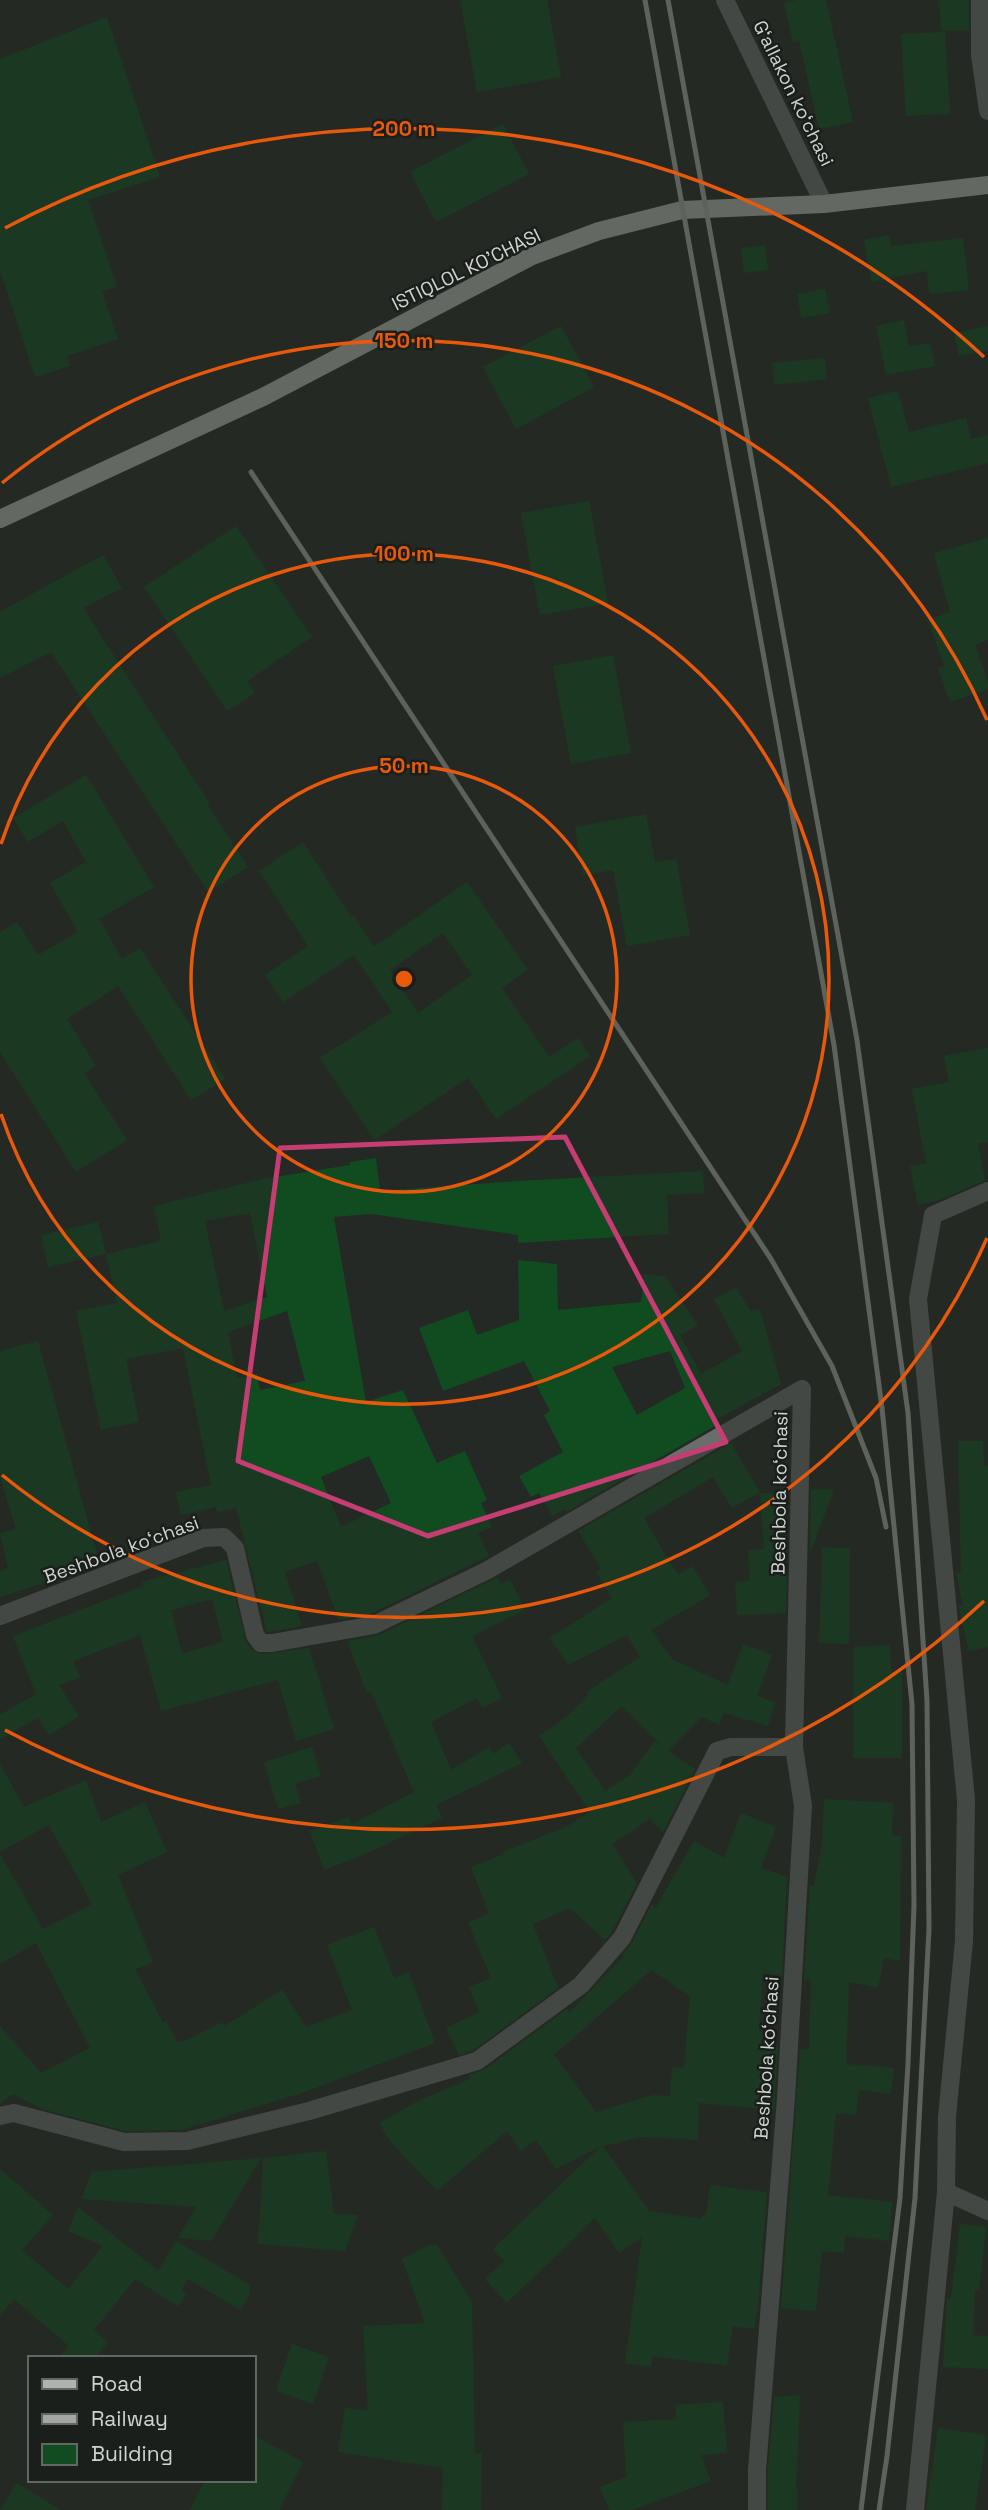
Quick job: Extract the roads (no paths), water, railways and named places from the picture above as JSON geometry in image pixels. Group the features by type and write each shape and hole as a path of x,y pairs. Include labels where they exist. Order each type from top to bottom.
{"main road":[{"name":"ISTIQLOL KO'CHASI","path":"0,519 263,397 532,256 599,232 682,210 824,204 988,185"}],"street":[{"name":"Gʻallakon koʻchasi","path":"725,0 824,204"},
{"path":"980,0 980,55 988,111"},
{"path":"915,2510 946,2192 947,2116 964,1941 966,1800 918,1299 933,1215 988,1191"},
{"name":"Beshbola koʻchasi","path":"0,1616 203,1538 224,1537 235,1548 255,1635 261,1643 374,1625 485,1572 802,1389 794,1747 803,1806 786,2098 757,2470 757,2510"},
{"path":"0,2116 14,2113 124,2142 187,2141 309,2111 477,2061 581,1985 622,1938 717,1751 731,1747 794,1747"},
{"path":"946,2192 988,2211"}],"railway":[{"path":"645,0 834,1045 882,1408 912,1704 914,1906 900,2198 861,2510"},
{"path":"668,0 857,1040 908,1413 927,1701 929,1929 915,2198 879,2510"},
{"path":"251,472 771,1259 832,1366 876,1478 886,1527"}]}
